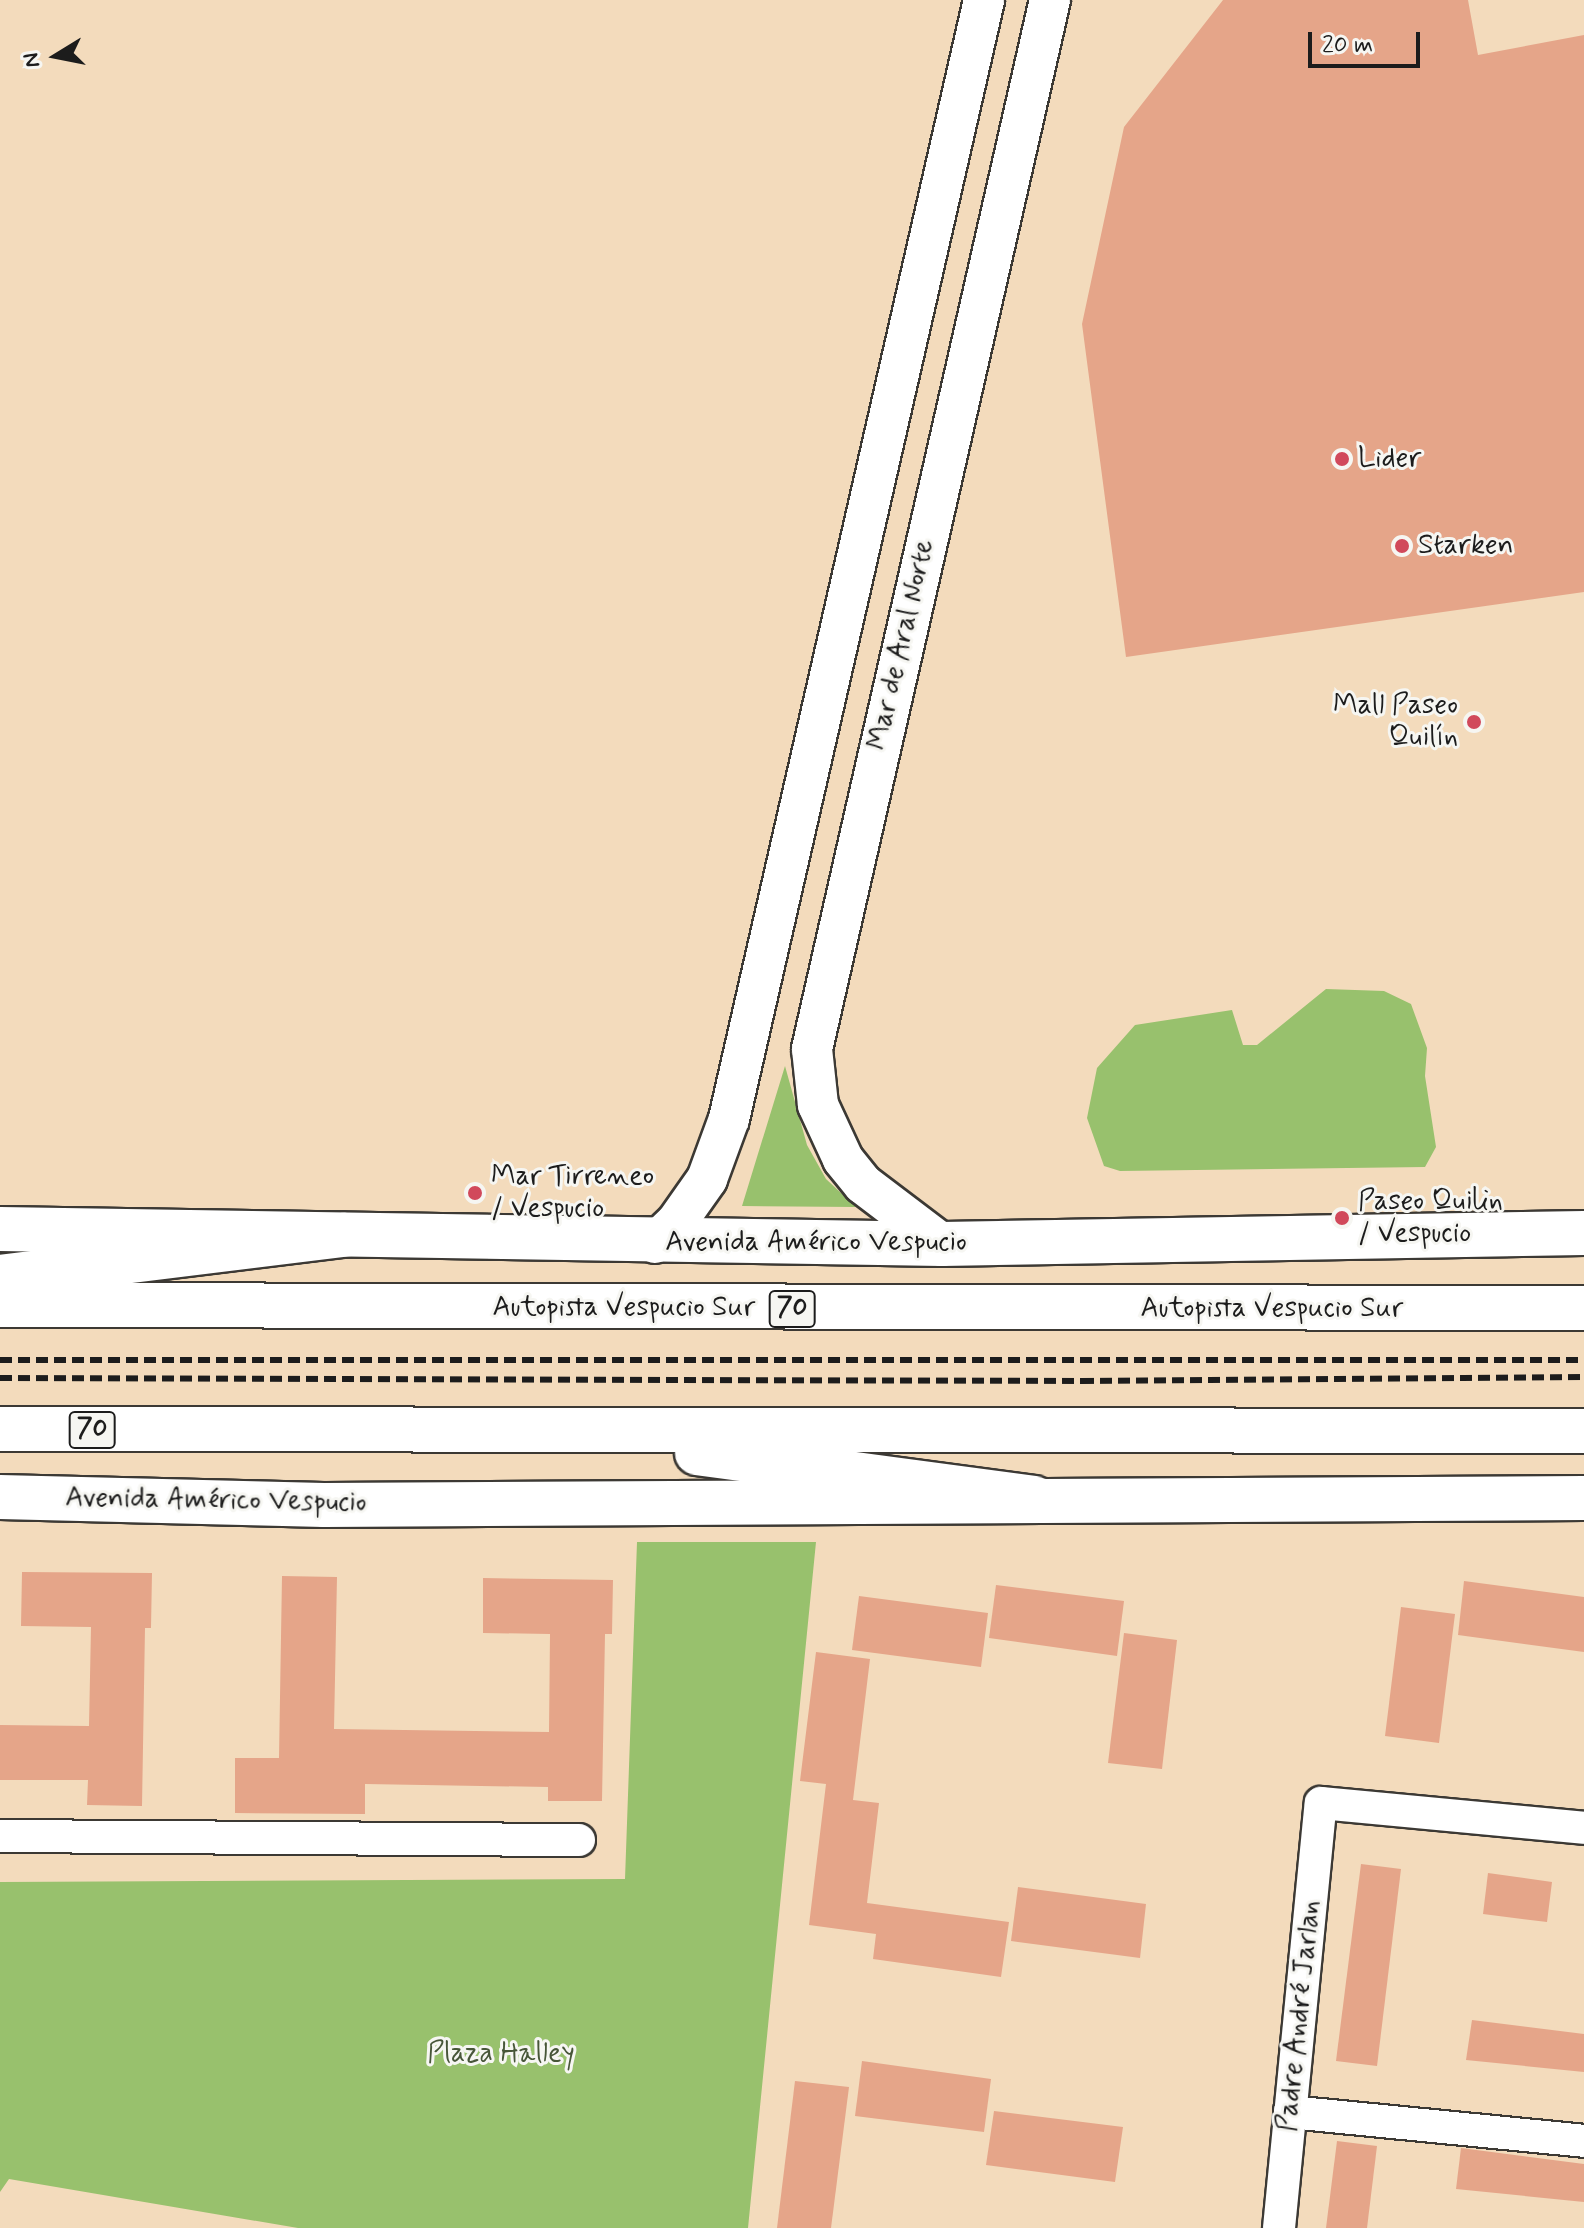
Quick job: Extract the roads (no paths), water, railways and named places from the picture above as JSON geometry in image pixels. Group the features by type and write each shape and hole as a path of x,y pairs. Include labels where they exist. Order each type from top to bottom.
{"main road":[{"name":"Avenida Américo Vespucio","path":"0,1229 655,1243 942,1244 1584,1233"},
{"path":"0,1277 343,1235"},
{"name":"Autopista Vespucio Sur","path":"0,1305 1584,1308"},
{"name":"70","path":"0,1429 1584,1431"},
{"path":"564,1432 1034,1498"},
{"name":"Avenida Américo Vespucio","path":"0,1497 324,1505 1034,1498 1584,1498"}],"street":[{"path":"655,1243 701,1190 719,1151 984,0"},
{"name":"Mar de Aral Norte","path":"942,1244 863,1184 829,1133 816,1091 812,1049 829,961 1050,0"},
{"path":"865,516 885,507 909,507 921,512 928,528"},
{"path":"768,938 801,965 829,961"},
{"name":"Padre André Jarlan","path":"1279,2228 1321,1803 1584,1828"},
{"path":"0,1836 579,1840"},
{"path":"1290,2112 1584,2141"}],"railway":[{"path":"0,1360 1584,1360"},
{"path":"0,1378 1082,1381 1584,1377"}],"place":[{"name":"Lider","path":"1342,459"},
{"name":"Starken","path":"1402,546"},
{"name":"Mall Paseo Quilín","path":"1474,722"},
{"name":"Mar Tirreneo / Vespucio","path":"475,1193"},
{"name":"Paseo Quilin / Vespucio","path":"1342,1218"}],"park label":[{"name":"Plaza Halley","path":"501,2054"}]}
